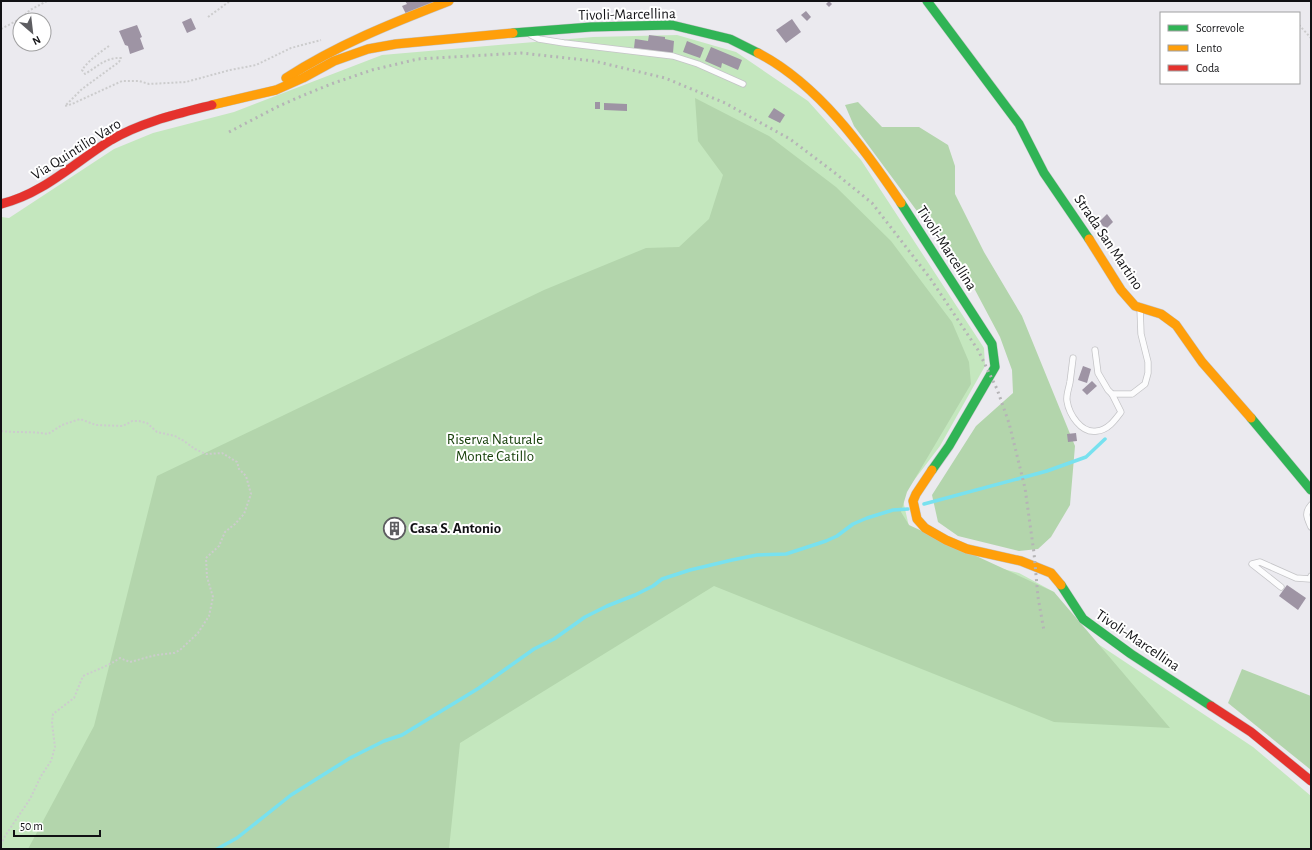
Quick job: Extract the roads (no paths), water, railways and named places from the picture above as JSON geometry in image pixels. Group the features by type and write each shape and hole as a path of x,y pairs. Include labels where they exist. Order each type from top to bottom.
{"main road":[{"path":"260,95 306,64 344,43 449,1"},
{"name":"Strada San Martino","path":"927,1 1019,124 1044,173 1102,258 1121,290 1135,306 1161,314 1176,325 1202,362 1311,490"},
{"name":"Tivoli-Marcellina","path":"260,95 284,87 334,61 368,49 411,42 471,36 591,27 672,24 730,40 771,60 808,89 830,110 860,146 894,193 992,344 995,367 948,446 916,494 913,501 917,519 925,528 936,535 967,549 1021,561 1051,573 1065,591 1083,619 1131,654 1251,732 1311,781"},
{"name":"Via Quintilio Varo","path":"1,204 17,200 32,193 102,146 143,125 172,115 260,95"}],"lane":[{"path":"524,32 539,39 673,56 698,64 743,84"},
{"path":"1112,394 1132,394 1145,384 1148,373 1148,362 1141,334 1140,307"},
{"path":"1073,358 1067,400 1072,416 1079,425 1088,430 1097,432 1106,428 1113,422 1120,412 1112,394 1098,373 1095,350"},
{"path":"1311,505 1307,510 1306,517 1311,526"},
{"path":"1281,587 1252,564 1260,562 1296,578 1310,579 1311,576"}],"waterway":[{"path":"924,504 1047,471 1086,457 1105,439"},
{"path":"217,849 237,838 291,795 350,758 384,741 402,735 479,688 534,649 554,639 585,617 607,606 635,595 653,586 662,579 690,570 732,560 757,555 786,554 826,541 837,536 853,524 867,518 893,510 908,509"}],"railway":[{"path":"229,132 304,95 372,70 418,59 521,53 594,61 665,78 725,103 790,139 872,203 930,278 978,350 997,389 1009,423 1025,488 1034,553 1038,597 1044,631"}],"place":[{"name":"Casa S. Antonio","path":"395,528"}],"park label":[{"name":"Riserva Naturale Monte Catillo","path":"495,448"}]}
